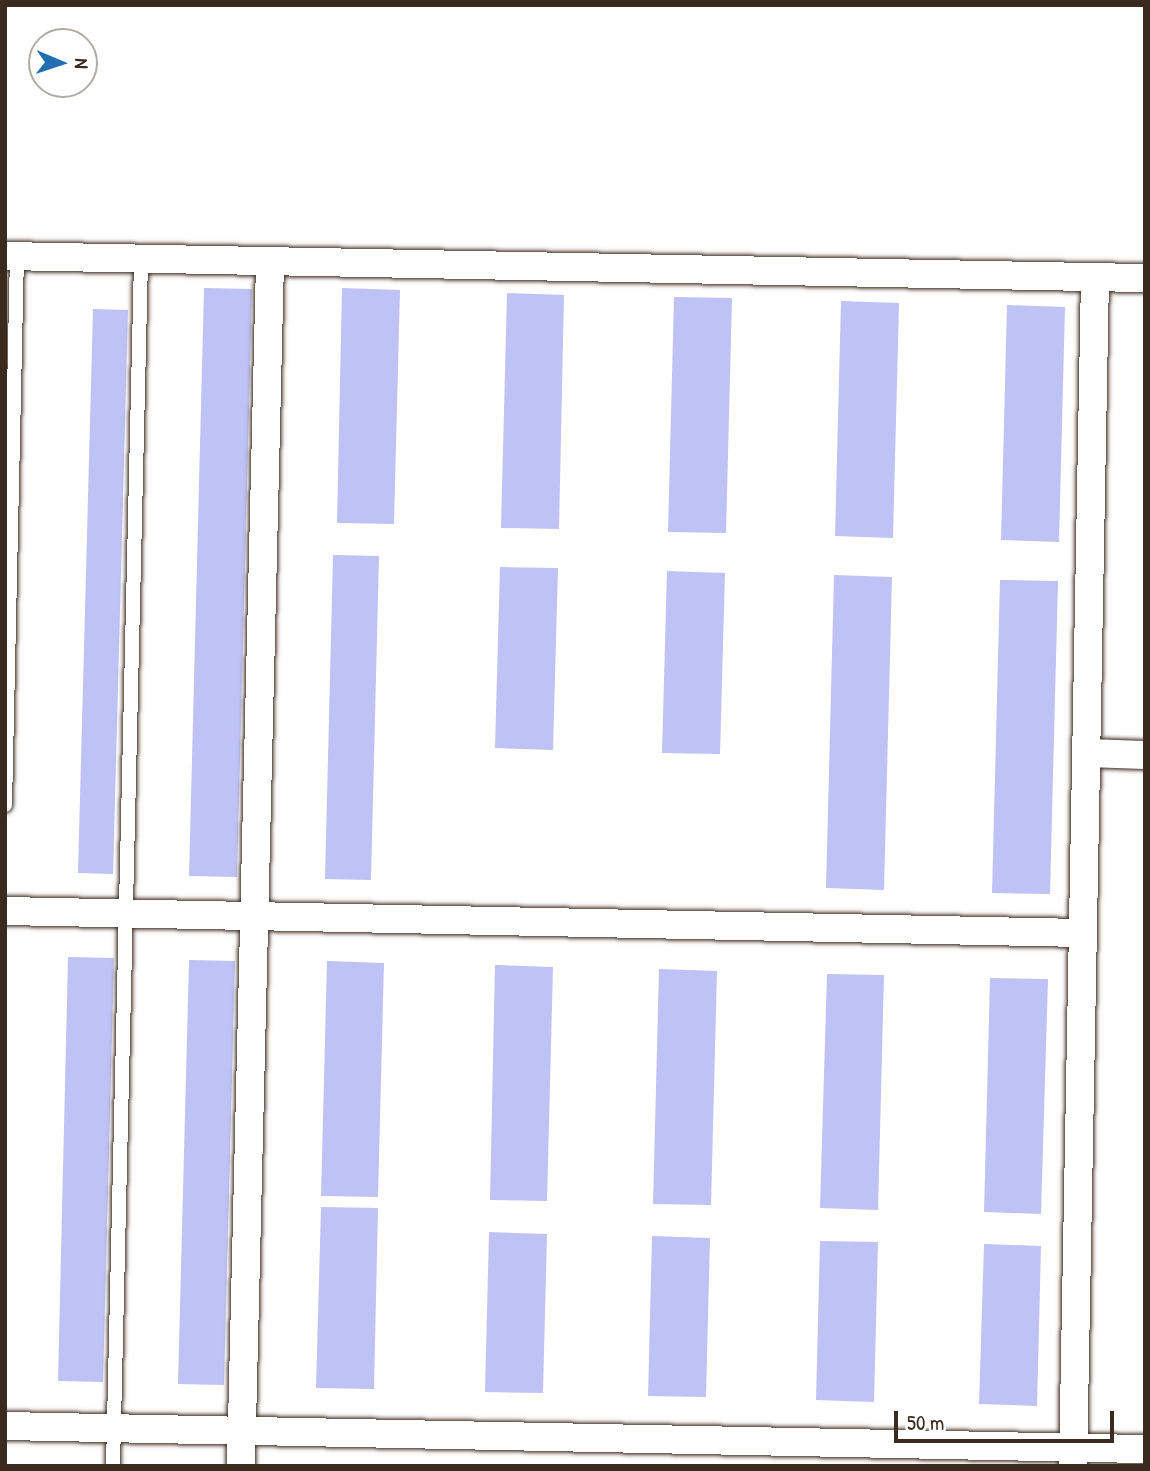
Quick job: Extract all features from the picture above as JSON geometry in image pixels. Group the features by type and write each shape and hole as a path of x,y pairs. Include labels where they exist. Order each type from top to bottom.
{"street":[{"path":"11,256 1145,278"},
{"path":"241,1466 270,261"},
{"path":"1073,1457 1095,277"},
{"path":"1087,754 1145,755"},
{"path":"5,911 1083,933"},
{"path":"5,1426 1073,1457 1145,1449"}],"lane":[{"path":"5,805 11,256"},
{"path":"113,1466 141,258"}],"building":[{"path":"204,288 252,289 237,877 189,876"},
{"path":"342,288 400,290 394,524 337,523"},
{"path":"507,293 564,295 559,529 501,528"},
{"path":"674,297 732,298 726,533 668,532"},
{"path":"841,301 899,303 893,538 835,536"},
{"path":"1007,305 1065,307 1059,542 1001,540"},
{"path":"93,309 128,310 113,874 78,873"},
{"path":"333,555 379,556 371,880 325,879"},
{"path":"500,567 558,568 553,750 495,748"},
{"path":"667,571 725,573 720,754 662,753"},
{"path":"834,575 892,577 884,890 826,888"},
{"path":"1000,580 1058,581 1050,894 992,893"},
{"path":"68,957 114,958 103,1382 58,1381"},
{"path":"189,960 235,961 224,1385 178,1384"},
{"path":"327,961 384,963 378,1197 321,1196"},
{"path":"495,965 553,967 547,1201 490,1200"},
{"path":"659,969 717,971 711,1205 653,1204"},
{"path":"827,974 884,975 878,1210 820,1208"},
{"path":"990,978 1048,979 1041,1214 984,1212"},
{"path":"321,1207 378,1208 374,1389 316,1388"},
{"path":"489,1232 547,1234 543,1393 485,1392"},
{"path":"652,1236 710,1238 706,1397 648,1396"},
{"path":"820,1241 878,1242 874,1402 816,1400"},
{"path":"984,1244 1041,1246 1037,1406 979,1404"}]}
